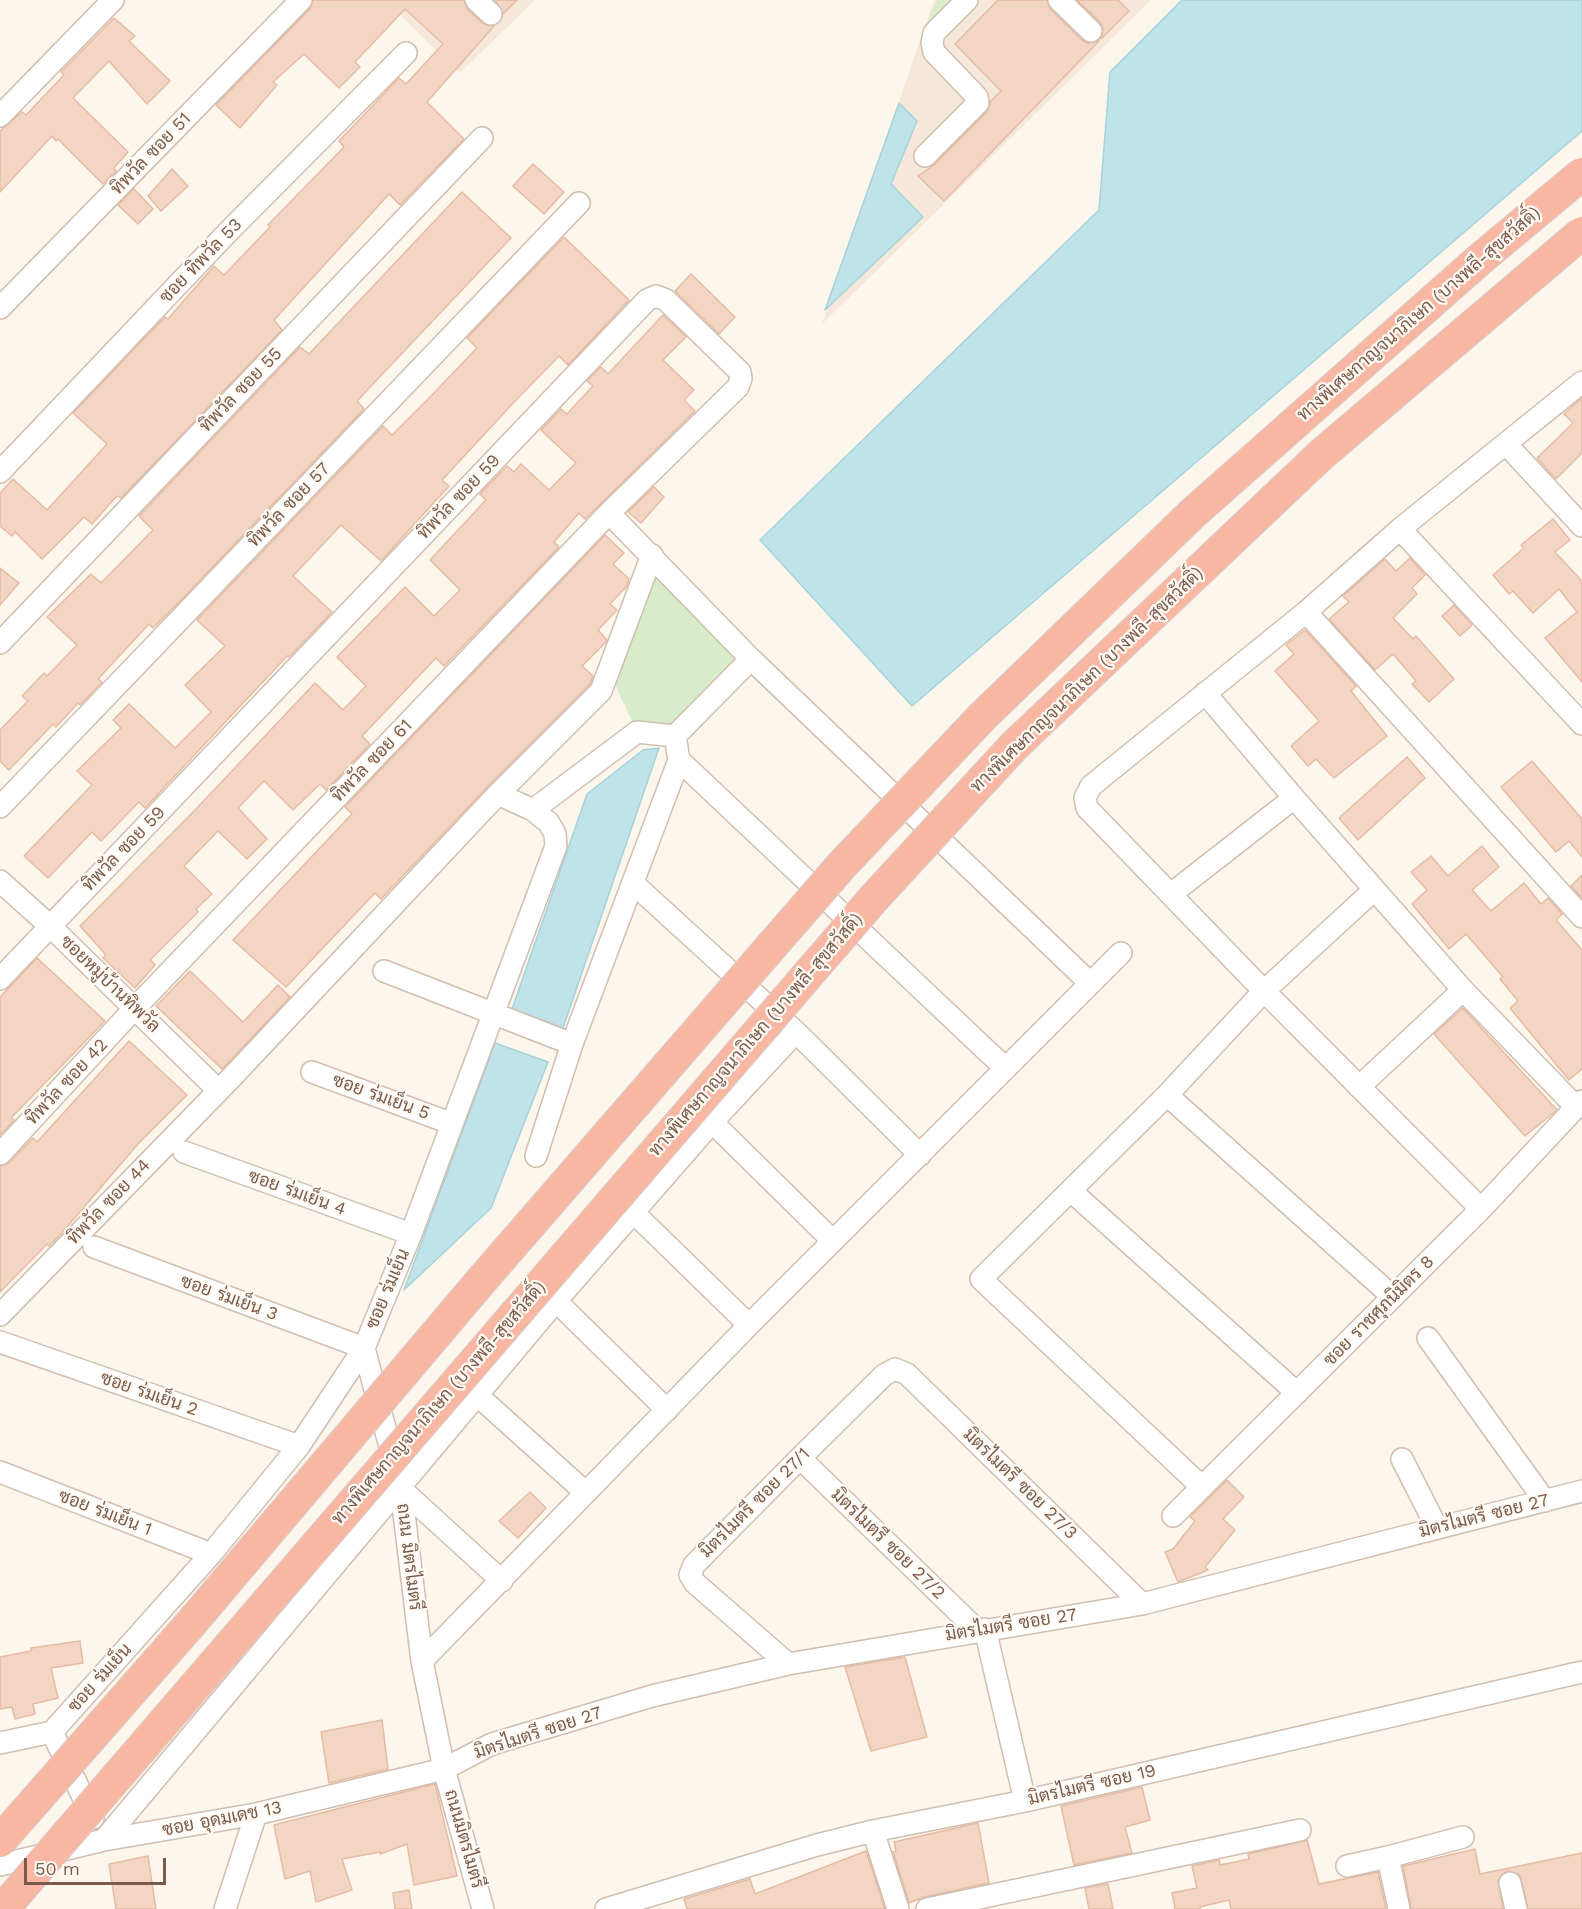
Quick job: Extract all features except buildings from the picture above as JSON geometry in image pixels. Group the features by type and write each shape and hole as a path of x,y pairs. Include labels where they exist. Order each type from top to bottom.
{"highway":[{"name":"ทางพิเศษกาญจนาภิเษก (บางพลี-สุขสวัสดิ์)","path":"0,1841 193,1621 481,1281 842,866 982,717 1191,514 1479,260 1582,174"},
{"name":"ทางพิเศษกาญจนาภิเษก (บางพลี-สุขสวัสดิ์)","path":"3,1909 858,916 1014,746 1322,454 1582,233"}],"street":[{"path":"0,116 113,0"},
{"name":"ทิพวัล ซอย 51","path":"0,308 302,0"},
{"path":"925,156 978,103 977,97 934,52 932,43 934,33 967,0"},
{"path":"1059,0 1091,31"},
{"name":"ซอย ทิพวัล 53","path":"0,472 227,233 406,53"},
{"name":"ทิพวัล ซอย 55","path":"0,643 482,138"},
{"name":"ทิพวัล ซอย 57","path":"0,807 579,203"},
{"name":"ทิพวัล ซอย 59","path":"50,926 647,300 656,296 666,300 740,372 741,378 738,387 609,513"},
{"path":"1481,1209 1264,991 1088,808 1085,798 1091,786 1305,612 1400,529 1507,445 1582,382"},
{"path":"1507,445 1582,526"},
{"path":"609,513 751,659 1090,983"},
{"name":"ทิพวัล ซอย 61","path":"134,1009 609,513"},
{"path":"1400,529 1582,724"},
{"name":"ทิพวัล ซอย 44","path":"0,1315 218,1090 498,795 602,691 652,555"},
{"path":"1305,612 1582,917"},
{"path":"675,736 751,659"},
{"path":"1205,693 1463,990 1579,1104"},
{"path":"533,810 637,732 675,736"},
{"path":"536,1156 572,1044 679,760 675,736"},
{"path":"679,760 1004,1067"},
{"name":"ซอย ร่มเย็น","path":"52,1732 211,1554 299,1446 363,1348 411,1234 450,1123 494,1015 556,846 555,834 549,823 533,810 498,795"},
{"path":"1171,894 1294,798"},
{"name":"ซอยหมู่บ้านทิพวัล","path":"0,881 50,926 218,1090"},
{"path":"634,884 796,1032 920,1155"},
{"path":"1202,1487 981,1279 1167,1095 1264,991 1374,890"},
{"path":"0,979 50,926"},
{"path":"422,1661 749,1325 1120,953"},
{"path":"384,971 572,1044"},
{"path":"1359,1087 1463,990"},
{"name":"ทิพวัล ซอย 42","path":"0,1154 134,1009"},
{"path":"0,1743 52,1732 104,1840 401,1489 556,1301 712,1122 796,1032"},
{"name":"ซอย ร่มเย็น 5","path":"312,1072 450,1123"},
{"path":"1167,1095 1393,1298"},
{"name":"ซอย ราชศุภนิมิตร 8","path":"1173,1516 1481,1209 1579,1104"},
{"path":"712,1122 833,1241"},
{"name":"ซอย ร่มเย็น 4","path":"184,1152 411,1234"},
{"path":"1071,1191 1297,1393"},
{"path":"633,1212 749,1325"},
{"name":"ซอย ร่มเย็น 3","path":"94,1247 363,1348"},
{"path":"556,1301 667,1410"},
{"path":"1428,1338 1545,1501"},
{"name":"ซอย ร่มเย็น 2","path":"0,1342 299,1446"},
{"name":"ถนน มิตรไมตรี","path":"363,1348 401,1489 422,1661 444,1769"},
{"name":"มิตรไมตรี ซอย 27/1","path":"788,1664 695,1583 690,1575 694,1565 800,1458 884,1375 895,1369"},
{"name":"มิตรไมตรี ซอย 27/3","path":"895,1369 907,1374 1143,1604"},
{"path":"477,1395 585,1492"},
{"name":"มิตรไมตรี ซอย 27/2","path":"800,1458 981,1629"},
{"path":"1402,1459 1437,1528"},
{"name":"ซอย ร่มเย็น 1","path":"0,1472 211,1554"},
{"path":"401,1489 501,1581"},
{"name":"มิตรไมตรี ซอย 27","path":"444,1769 492,1744 652,1696 788,1664 981,1629 1143,1604 1582,1491"},
{"path":"981,1629 1025,1801"},
{"name":"มิตรไมตรี ซอย 19","path":"606,1909 817,1845 873,1831 1025,1801 1582,1671"},
{"name":"ซอย อุดมเดช 13","path":"0,1865 104,1840 256,1814 444,1769"},
{"name":"ถนนมิตรไมตรี","path":"444,1769 483,1909"},
{"path":"225,1909 256,1814"},
{"path":"927,1909 1300,1830"},
{"path":"873,1831 898,1909"},
{"path":"1347,1866 1463,1837"},
{"path":"1388,1857 1399,1909"},
{"path":"1510,1883 1516,1909"}],"shaded area":[{"path":"384,0 535,0 460,73"},
{"path":"934,0 1151,0 822,324"}],"green space":[{"path":"937,0 955,0 925,31"},
{"path":"652,555 751,659 675,736 637,732 609,672"}],"water":[{"path":"1182,0 1582,0 1582,131 912,706 760,540 1099,210 1110,72"},
{"path":"899,103 917,121 891,184 923,217 825,310"},
{"path":"659,748 563,1028 512,1009 587,794 643,750"},
{"path":"495,1043 548,1062 491,1208 404,1290"}]}
